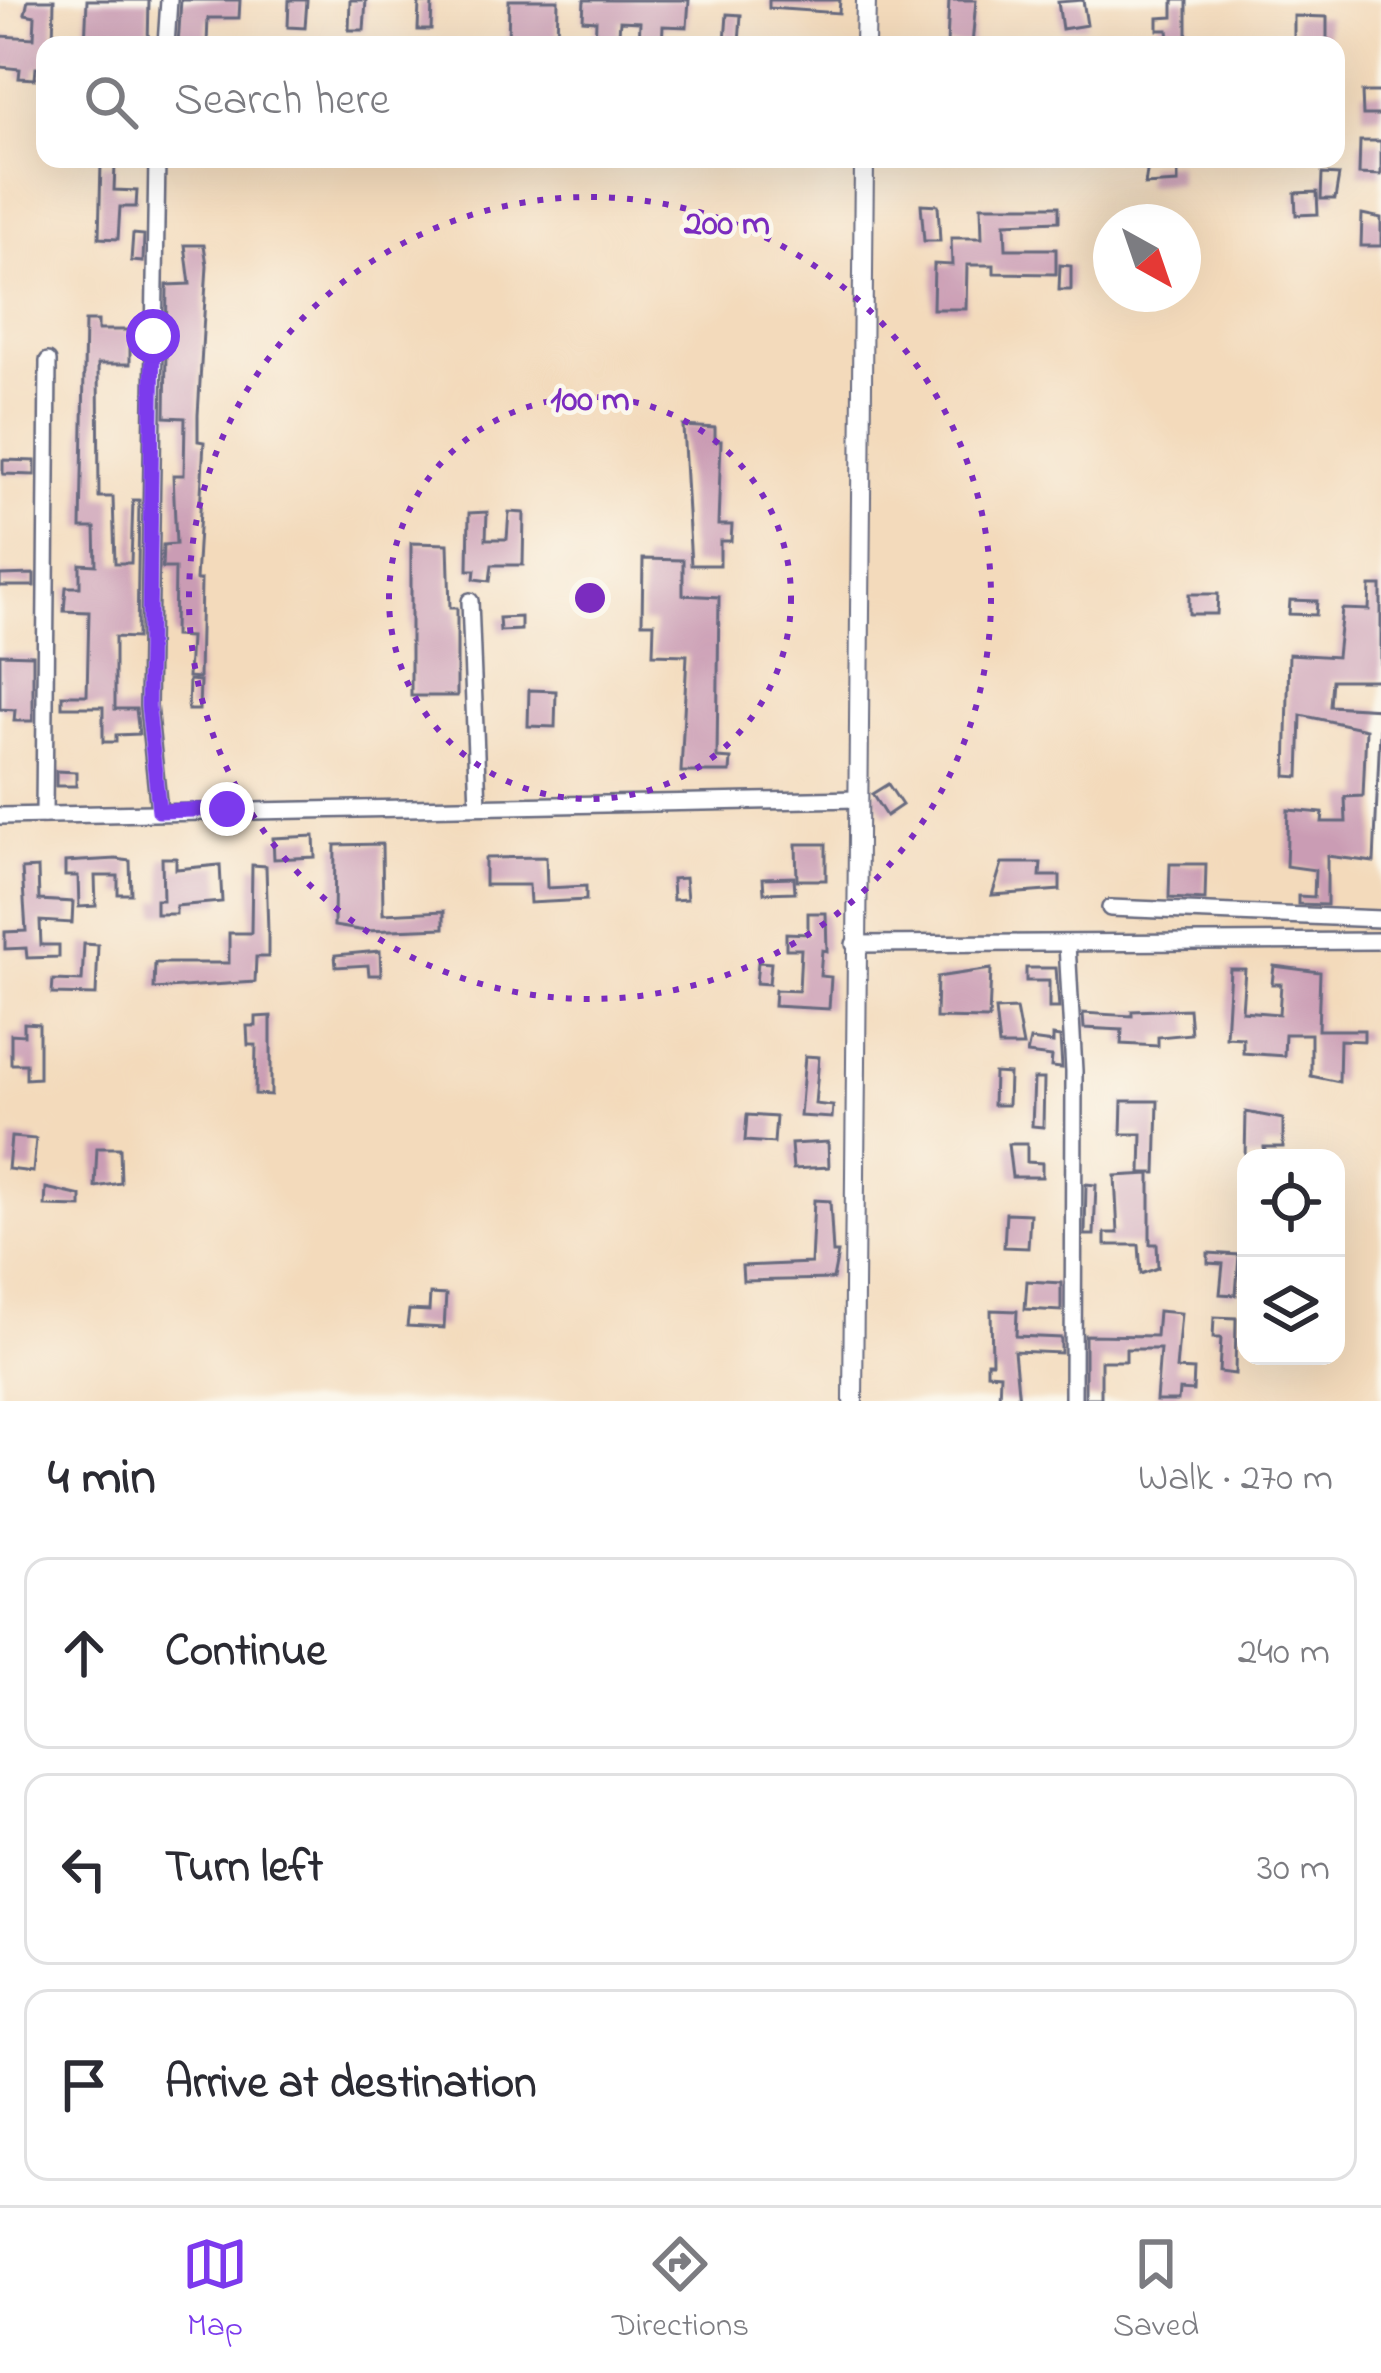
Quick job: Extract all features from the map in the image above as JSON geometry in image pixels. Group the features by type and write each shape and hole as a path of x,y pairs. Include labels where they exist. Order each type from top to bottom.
{"street":[{"path":"167,36 169,0"},
{"path":"866,0 866,36"},
{"path":"156,168 148,706 159,811"},
{"path":"854,1401 854,944 864,168"},
{"path":"44,815 48,361"},
{"path":"470,601 478,806"},
{"path":"0,816 858,799"},
{"path":"1110,908 1381,919"},
{"path":"854,944 1381,941"},
{"path":"1067,944 1074,1071 1073,1401"}],"building":[{"path":"28,0 54,0 53,36 36,36 35,79 19,78 20,69 0,67 0,36 34,38 35,16 25,14"},
{"path":"87,0 149,0 148,36 85,36"},
{"path":"181,0 240,0 239,18 208,18 207,36 179,36"},
{"path":"289,0 307,0 305,28 288,27"},
{"path":"350,0 366,0 364,30 349,30"},
{"path":"509,0 558,0 557,36 508,36"},
{"path":"584,0 689,0 687,27 663,26 662,36 639,36 640,22 620,21 619,36 595,36 596,21 583,20"},
{"path":"769,0 840,0 839,13 769,8"},
{"path":"949,0 976,0 973,36 947,36"},
{"path":"1083,0 1087,25 1062,29 1058,2"},
{"path":"1173,0 1187,0 1187,36 1169,36 1168,30 1158,30 1158,18 1173,17"},
{"path":"419,3 432,3 431,30 418,30"},
{"path":"727,14 741,15 740,36 725,36"},
{"path":"1294,16 1327,17 1327,36 1294,36"},
{"path":"1362,92 1381,92 1381,115 1363,115"},
{"path":"1360,141 1381,141 1381,175 1359,174"},
{"path":"101,168 115,168 114,190 137,191 136,207 120,207 118,239 99,238"},
{"path":"1148,168 1178,168 1178,183 1145,185"},
{"path":"1322,174 1339,175 1335,199 1321,199"},
{"path":"1317,192 1318,214 1296,215 1295,193"},
{"path":"921,204 938,205 940,241 924,241"},
{"path":"981,206 1059,206 1059,221 1005,223 1006,249 1056,249 1056,274 994,273 994,265 967,265 966,309 933,309 934,264 952,265 951,238 982,238"},
{"path":"1362,214 1381,218 1381,246 1361,246"},
{"path":"133,234 144,235 143,262 131,261"},
{"path":"185,245 204,245 207,265 198,415 198,441 204,442 196,580 201,580 199,678 188,677 190,637 174,636 175,568 162,568 163,545 176,544 173,475 184,475 185,418 165,417 167,285 190,284"},
{"path":"1060,265 1071,266 1071,290 1059,290"},
{"path":"85,321 98,321 98,330 130,330 130,364 98,364 99,497 113,497 115,563 131,563 133,500 139,500 137,638 115,637 115,709 136,709 139,734 116,735 116,742 103,742 103,707 62,707 62,695 87,695 89,612 64,611 66,587 80,587 80,564 96,565 95,528 81,528"},
{"path":"683,426 715,428 715,441 721,441 718,525 732,525 731,541 720,541 720,565 691,565"},
{"path":"3,460 35,461 35,475 3,474"},
{"path":"487,512 486,539 507,539 509,512 524,513 523,565 492,565 490,581 474,579 475,570 468,570 469,513"},
{"path":"411,543 448,544 450,608 457,608 457,696 411,696"},
{"path":"643,559 683,560 683,595 719,597 717,758 731,759 730,772 681,772 687,655 653,654 654,623 642,623"},
{"path":"34,574 34,586 0,586 0,575"},
{"path":"1370,586 1381,586 1381,680 1332,680 1330,706 1381,709 1374,862 1327,856 1327,905 1298,904 1298,896 1314,897 1315,870 1286,866 1288,810 1323,813 1322,822 1346,822 1345,797 1363,796 1366,729 1301,715 1299,777 1286,776 1289,654 1337,657 1342,609 1369,610"},
{"path":"1189,594 1218,594 1217,614 1189,614"},
{"path":"1290,600 1317,601 1316,615 1289,614"},
{"path":"521,617 521,630 500,631 499,618"},
{"path":"0,654 33,655 33,721 14,721 15,710 0,709"},
{"path":"189,680 200,681 199,710 188,710"},
{"path":"529,690 556,691 555,727 528,726"},
{"path":"56,771 76,772 76,786 56,786"},
{"path":"888,784 902,805 886,816 872,794"},
{"path":"314,836 315,857 274,859 273,838"},
{"path":"382,844 383,914 444,911 444,928 365,931 334,926 335,845"},
{"path":"796,844 826,844 826,880 797,880"},
{"path":"546,857 547,888 586,886 586,900 530,903 529,885 485,885 485,858"},
{"path":"162,858 176,858 176,869 220,865 222,902 176,906 176,914 156,914 156,900 163,900"},
{"path":"130,861 131,894 118,894 118,876 95,876 96,906 79,907 78,876 65,876 65,862"},
{"path":"1002,863 1041,863 1040,876 1060,876 1060,890 992,895"},
{"path":"1170,864 1206,864 1205,900 1169,898"},
{"path":"252,865 266,866 268,933 268,957 256,957 255,982 154,989 155,963 229,963 229,933 251,933"},
{"path":"38,868 39,900 73,902 72,923 40,921 41,945 59,945 59,957 27,958 26,948 5,949 5,932 26,931 22,869"},
{"path":"794,877 795,892 764,893 763,878"},
{"path":"685,878 687,899 673,900 672,879"},
{"path":"808,913 826,913 827,951 822,950 820,976 831,977 829,1009 774,1006 775,990 799,991 801,949 786,949 786,933 808,934"},
{"path":"84,944 98,945 96,995 52,994 53,980 82,981"},
{"path":"380,951 381,975 369,975 368,965 336,967 335,955"},
{"path":"758,962 771,963 769,984 756,983"},
{"path":"1274,966 1320,972 1318,1030 1364,1030 1364,1041 1340,1040 1339,1082 1311,1076 1311,1034 1285,1034 1284,1056 1243,1053 1243,1038 1226,1037 1230,969 1245,969 1242,1011 1279,1014 1281,984 1272,984"},
{"path":"1026,968 1056,968 1059,1008 1049,1008 1049,981 1026,981"},
{"path":"991,969 989,1019 936,1018 937,977"},
{"path":"1016,1009 1023,1046 999,1046 995,1010"},
{"path":"1189,1009 1191,1034 1158,1037 1158,1046 1121,1044 1122,1030 1084,1028 1083,1013 1132,1016 1132,1011"},
{"path":"271,1016 271,1095 255,1094 256,1045 248,1045 247,1026 256,1026 256,1017"},
{"path":"24,1023 39,1024 39,1078 26,1079 26,1064 11,1064 11,1034 24,1035"},
{"path":"1053,1036 1060,1037 1062,1068 1051,1067 1052,1057 1027,1054 1030,1040 1053,1043"},
{"path":"805,1056 819,1057 815,1104 833,1106 832,1118 800,1116"},
{"path":"994,1073 1009,1074 1008,1105 993,1105"},
{"path":"1034,1079 1044,1079 1043,1127 1032,1126"},
{"path":"1122,1101 1158,1101 1156,1173 1141,1173 1142,1134 1121,1134"},
{"path":"1246,1112 1283,1119 1283,1147 1245,1149"},
{"path":"747,1115 776,1117 774,1143 745,1141"},
{"path":"11,1137 36,1139 33,1172 8,1169"},
{"path":"828,1142 829,1167 793,1169 791,1144"},
{"path":"1008,1144 1027,1144 1027,1162 1042,1163 1042,1177 1012,1177"},
{"path":"97,1148 120,1148 121,1183 95,1187"},
{"path":"1150,1174 1150,1244 1157,1244 1158,1268 1141,1274 1139,1245 1105,1245 1105,1233 1118,1233 1115,1176"},
{"path":"1086,1184 1096,1185 1094,1235 1085,1235"},
{"path":"46,1188 81,1196 81,1207 45,1206"},
{"path":"814,1200 830,1201 833,1253 838,1253 833,1279 743,1281 742,1266 811,1263"},
{"path":"1006,1213 1030,1214 1028,1248 1004,1247"},
{"path":"1208,1253 1237,1255 1236,1295 1220,1294 1223,1264 1208,1263"},
{"path":"1027,1281 1061,1283 1061,1311 1025,1309"},
{"path":"430,1294 446,1295 444,1328 407,1326 409,1310 429,1311"},
{"path":"991,1310 1017,1311 1016,1336 1061,1338 1061,1353 1014,1351 1019,1401 999,1401 1000,1374 987,1373 987,1362 992,1362"},
{"path":"1158,1311 1181,1313 1176,1369 1194,1370 1193,1391 1179,1390 1178,1401 1156,1401 1160,1349 1126,1349 1126,1361 1101,1361 1101,1398 1085,1398 1085,1335 1156,1336"},
{"path":"1214,1317 1236,1318 1235,1374 1219,1372 1221,1338 1213,1338"}],"route":[{"path":"153,336 148,706 159,811 227,809"}]}
